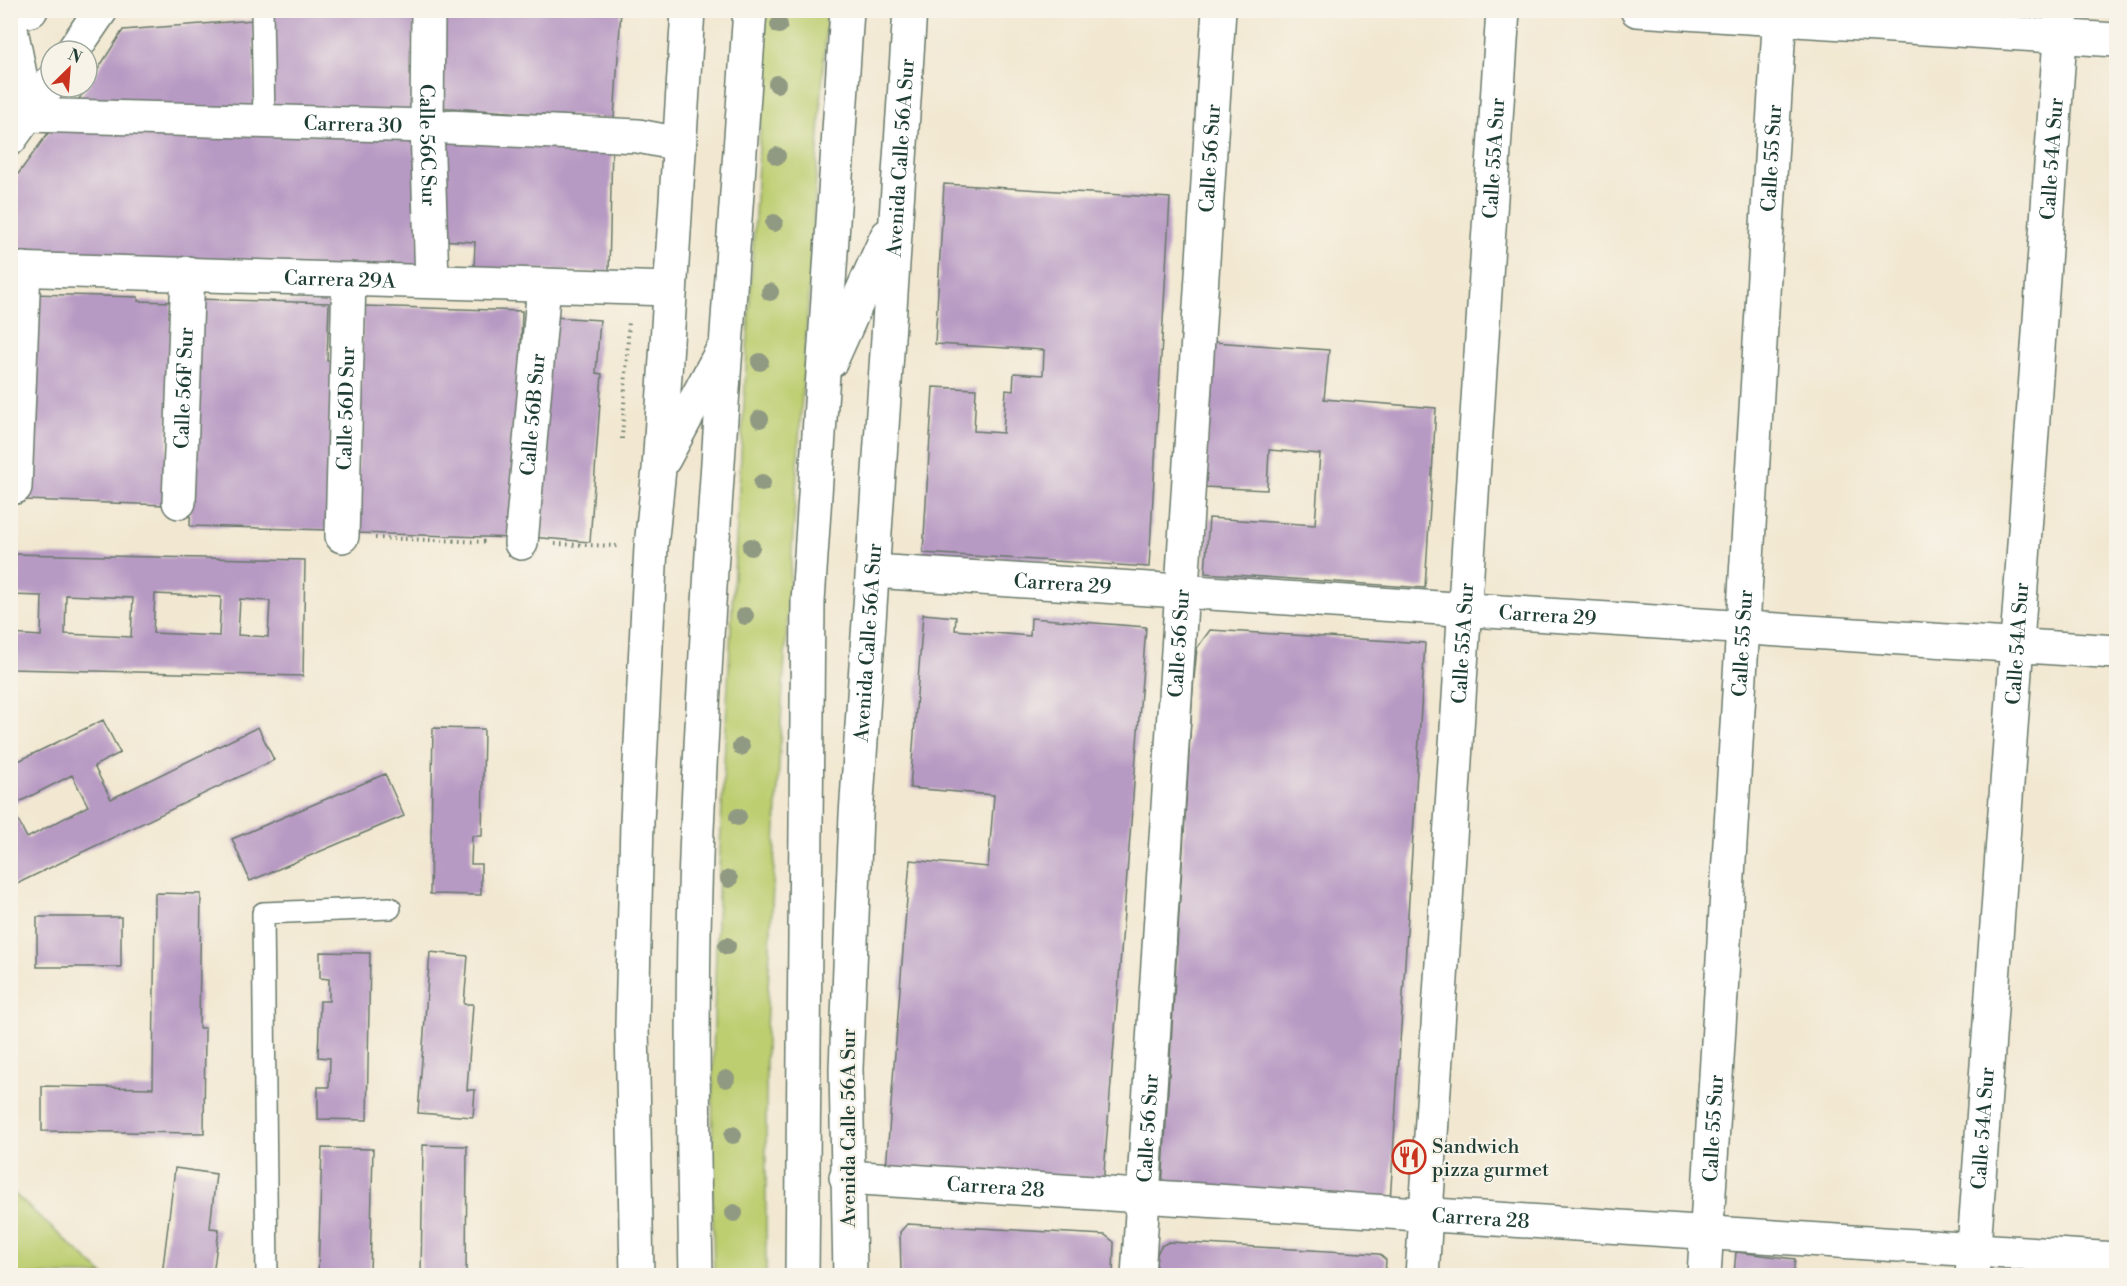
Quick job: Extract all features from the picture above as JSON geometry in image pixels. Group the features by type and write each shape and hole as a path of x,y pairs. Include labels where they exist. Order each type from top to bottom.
{"main road":[{"path":"10,14 31,10"},
{"path":"81,39 101,10"},
{"name":"Calle 56C Sur","path":"428,10 427,126 432,281"},
{"path":"696,1275 694,1152 697,834 750,10"},
{"path":"802,1275 808,602 847,10"},
{"name":"Avenida Calle 56A Sur","path":"850,1275 846,1177 846,1069 855,827 910,10"},
{"name":"Calle 56 Sur","path":"1138,1275 1219,10"},
{"name":"Calle 55A Sur","path":"1422,1275 1503,10"},
{"path":"1637,10 2061,24 2116,40"},
{"name":"Calle 55 Sur","path":"1704,1275 1780,15"},
{"path":"637,1275 632,1026 637,822 651,547 659,469 679,144 683,16"},
{"path":"10,24 19,127"},
{"name":"Calle 54A Sur","path":"1972,1262 2061,24"},
{"path":"19,127 39,99"},
{"name":"Carrera 30","path":"19,127 264,122 427,126 638,136 679,144"},
{"path":"822,382 896,216"},
{"path":"15,487 17,269"},
{"name":"Carrera 29A","path":"17,269 670,289"},
{"name":"Calle 56F Sur","path":"179,502 188,273"},
{"name":"Calle 56D Sur","path":"342,536 349,279"},
{"name":"Calle 56B Sur","path":"521,543 544,285"},
{"path":"659,469 727,341"},
{"name":"Carrera 29","path":"873,571 2116,652"},
{"name":"Carrera 28","path":"846,1177 1707,1233 1972,1262 2116,1259"}],"lane":[{"path":"262,10 264,122"},
{"path":"267,1275 263,913 390,908"}],"path":[{"path":"622,439 631,287"}],"green space":[{"path":"767,11 827,11 782,704 766,1029 766,1275 714,1276 712,1118 719,882 743,408"},
{"path":"11,1191 104,1275 11,1275"}],"building":[{"path":"273,10 415,10 412,114 271,111"},
{"path":"441,10 621,10 614,119 436,107"},
{"path":"254,20 255,111 77,102 79,99 99,99 99,68 123,30"},
{"path":"51,129 420,136 419,272 10,264 10,185"},
{"path":"441,140 612,145 609,272 474,268 475,242 439,240"},
{"path":"944,184 1170,198 1149,567 923,553 933,387 976,389 974,431 1003,433 1006,390 1013,391 1014,373 1043,375 1044,350 935,344"},
{"path":"32,294 138,297 138,301 172,302 166,505 26,500"},
{"path":"196,299 329,303 327,361 335,361 330,530 190,526"},
{"path":"363,306 522,311 515,538 356,533"},
{"path":"553,317 600,320 596,373 602,374 590,542 530,537"},
{"path":"1213,342 1329,350 1324,399 1436,408 1425,588 1205,573 1209,518 1315,525 1320,454 1269,450 1267,490 1204,487"},
{"path":"10,554 305,560 303,676 10,669 10,634 41,636 42,596 10,595","holes":["155,594 221,597 219,636 153,633","66,595 133,598 131,637 65,634","240,599 270,601 268,637 238,635"]},
{"path":"923,614 956,617 955,630 1030,636 1031,618 1146,627 1103,1186 886,1169 910,860 988,867 994,795 910,788"},
{"path":"1210,630 1425,643 1390,1203 1162,1188 1193,688 1197,648"},
{"path":"103,720 120,753 94,766 111,799 258,727 274,760 10,887 10,765","holes":["72,775 88,806 27,838 11,806"]},
{"path":"433,728 484,729 482,836 472,836 471,864 481,864 481,895 430,894"},
{"path":"385,774 404,816 250,881 232,839"},
{"path":"155,893 201,894 199,1028 205,1028 204,1133 42,1131 42,1086 153,1088"},
{"path":"37,917 121,917 121,967 37,967"},
{"path":"320,952 370,953 367,1120 318,1119 318,1087 329,1087 330,1058 318,1057 320,1001 329,1001 329,979 320,978"},
{"path":"430,952 468,956 464,1004 473,1004 467,1090 475,1090 473,1117 418,1113"},
{"path":"423,1145 467,1146 466,1275 421,1275"},
{"path":"322,1148 373,1149 370,1275 318,1275"},
{"path":"175,1168 216,1174 210,1228 219,1229 213,1275 162,1275"},
{"path":"907,1224 1105,1235 1114,1242 1113,1275 901,1275 900,1232"},
{"path":"1169,1242 1379,1254 1386,1260 1385,1275 1155,1275 1157,1254 1161,1246"},
{"path":"1736,1252 1795,1259 1793,1275 1734,1275"}],"place":[{"name":"Sandwich pizza gurmet","path":"1409,1157"}]}
